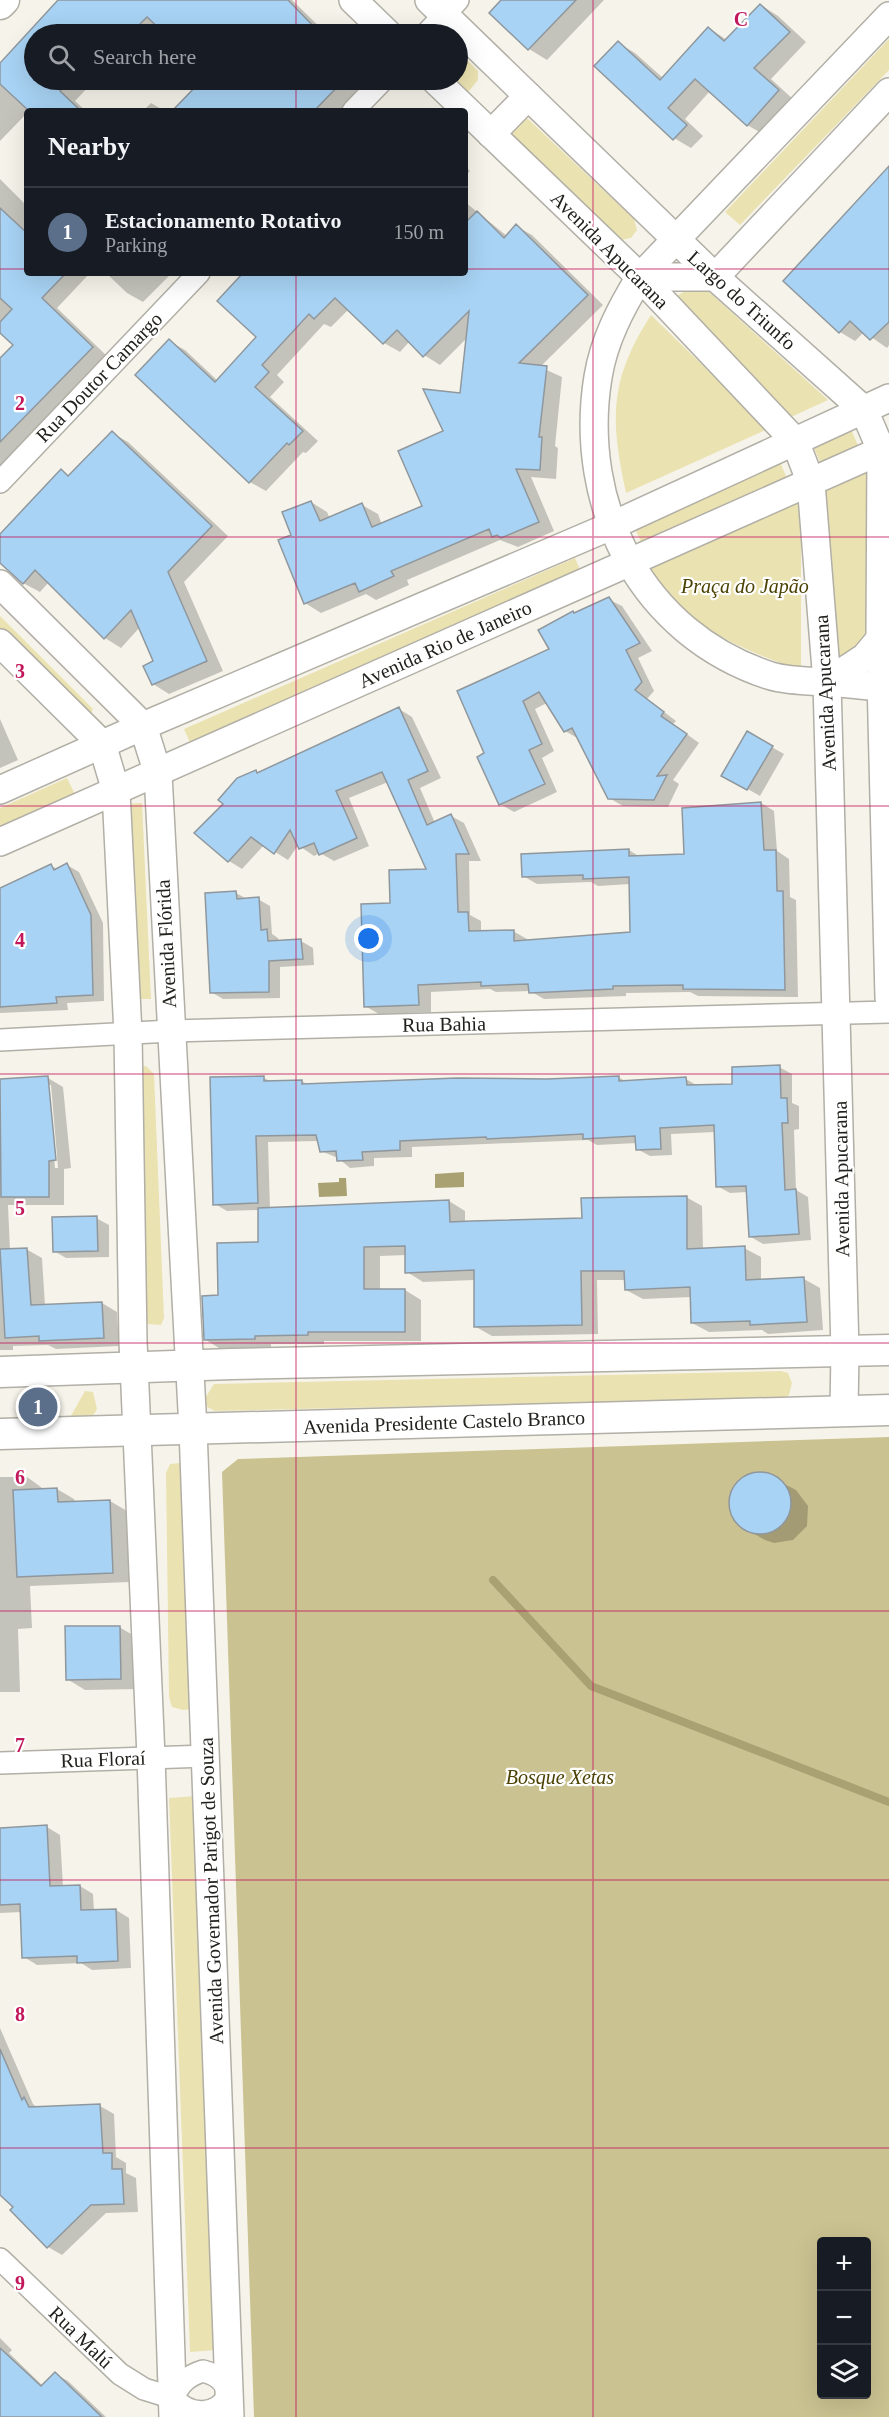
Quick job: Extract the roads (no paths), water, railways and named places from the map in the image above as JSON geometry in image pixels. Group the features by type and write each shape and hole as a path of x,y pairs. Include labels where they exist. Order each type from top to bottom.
{"main road":[{"path":"0,4 3,0"},
{"path":"0,1372 190,1365 889,1350"},
{"name":"Avenida Presidente Castelo Branco","path":"0,1434 889,1410"}],"street":[{"path":"353,0 378,24"},
{"path":"432,24 444,5 462,24"},
{"path":"468,31 528,96 676,239 889,16"},
{"path":"356,108 373,90"},
{"name":"Avenida Apucarana","path":"445,90 464,108"},
{"path":"640,277 716,277 889,93"},
{"path":"491,134 528,96"},
{"name":"Avenida Apucarana","path":"468,112 640,277 795,441 811,483 827,682 846,1351 844,1410"},
{"name":"Largo do Triunfo","path":"884,639 885,448 864,410 676,239 640,277 611,332 597,387 597,469 611,526 628,561 666,612 711,647 732,660 773,677 885,687"},
{"name":"Rua Doutor Camargo","path":"0,482 196,276"},
{"path":"0,790 143,726 611,526 889,398"},
{"name":"Avenida Rio de Janeiro","path":"0,842 158,774 628,561 811,483 885,448"},
{"name":"Avenida Flórida","path":"0,584 143,726 158,774 190,1365"},
{"path":"827,682 865,657 884,639"},
{"path":"884,639 889,998"},
{"path":"0,643 102,744 116,791 128,1034 135,1367 173,2408"},
{"name":"Rua Bahia","path":"0,1040 171,1031 889,1012"},
{"name":"Avenida Governador Parigot de Souza","path":"190,1365 207,1756 230,2405"},
{"name":"Rua Floraí","path":"0,1763 207,1756"},
{"name":"Rua Malú","path":"0,2259 120,2374 173,2408 204,2415 224,2404 230,2405"},
{"path":"173,2408 179,2385 190,2375 203,2371 216,2374 230,2405"}],"waterway":[{"path":"493,1580 591,1686 889,1802"}],"place":[{"name":"Estacionamento Rotativo","path":"38,1407"}],"park label":[{"name":"Praça do Japão","path":"745,586"},
{"name":"Bosque Xetas","path":"560,1777"}]}
